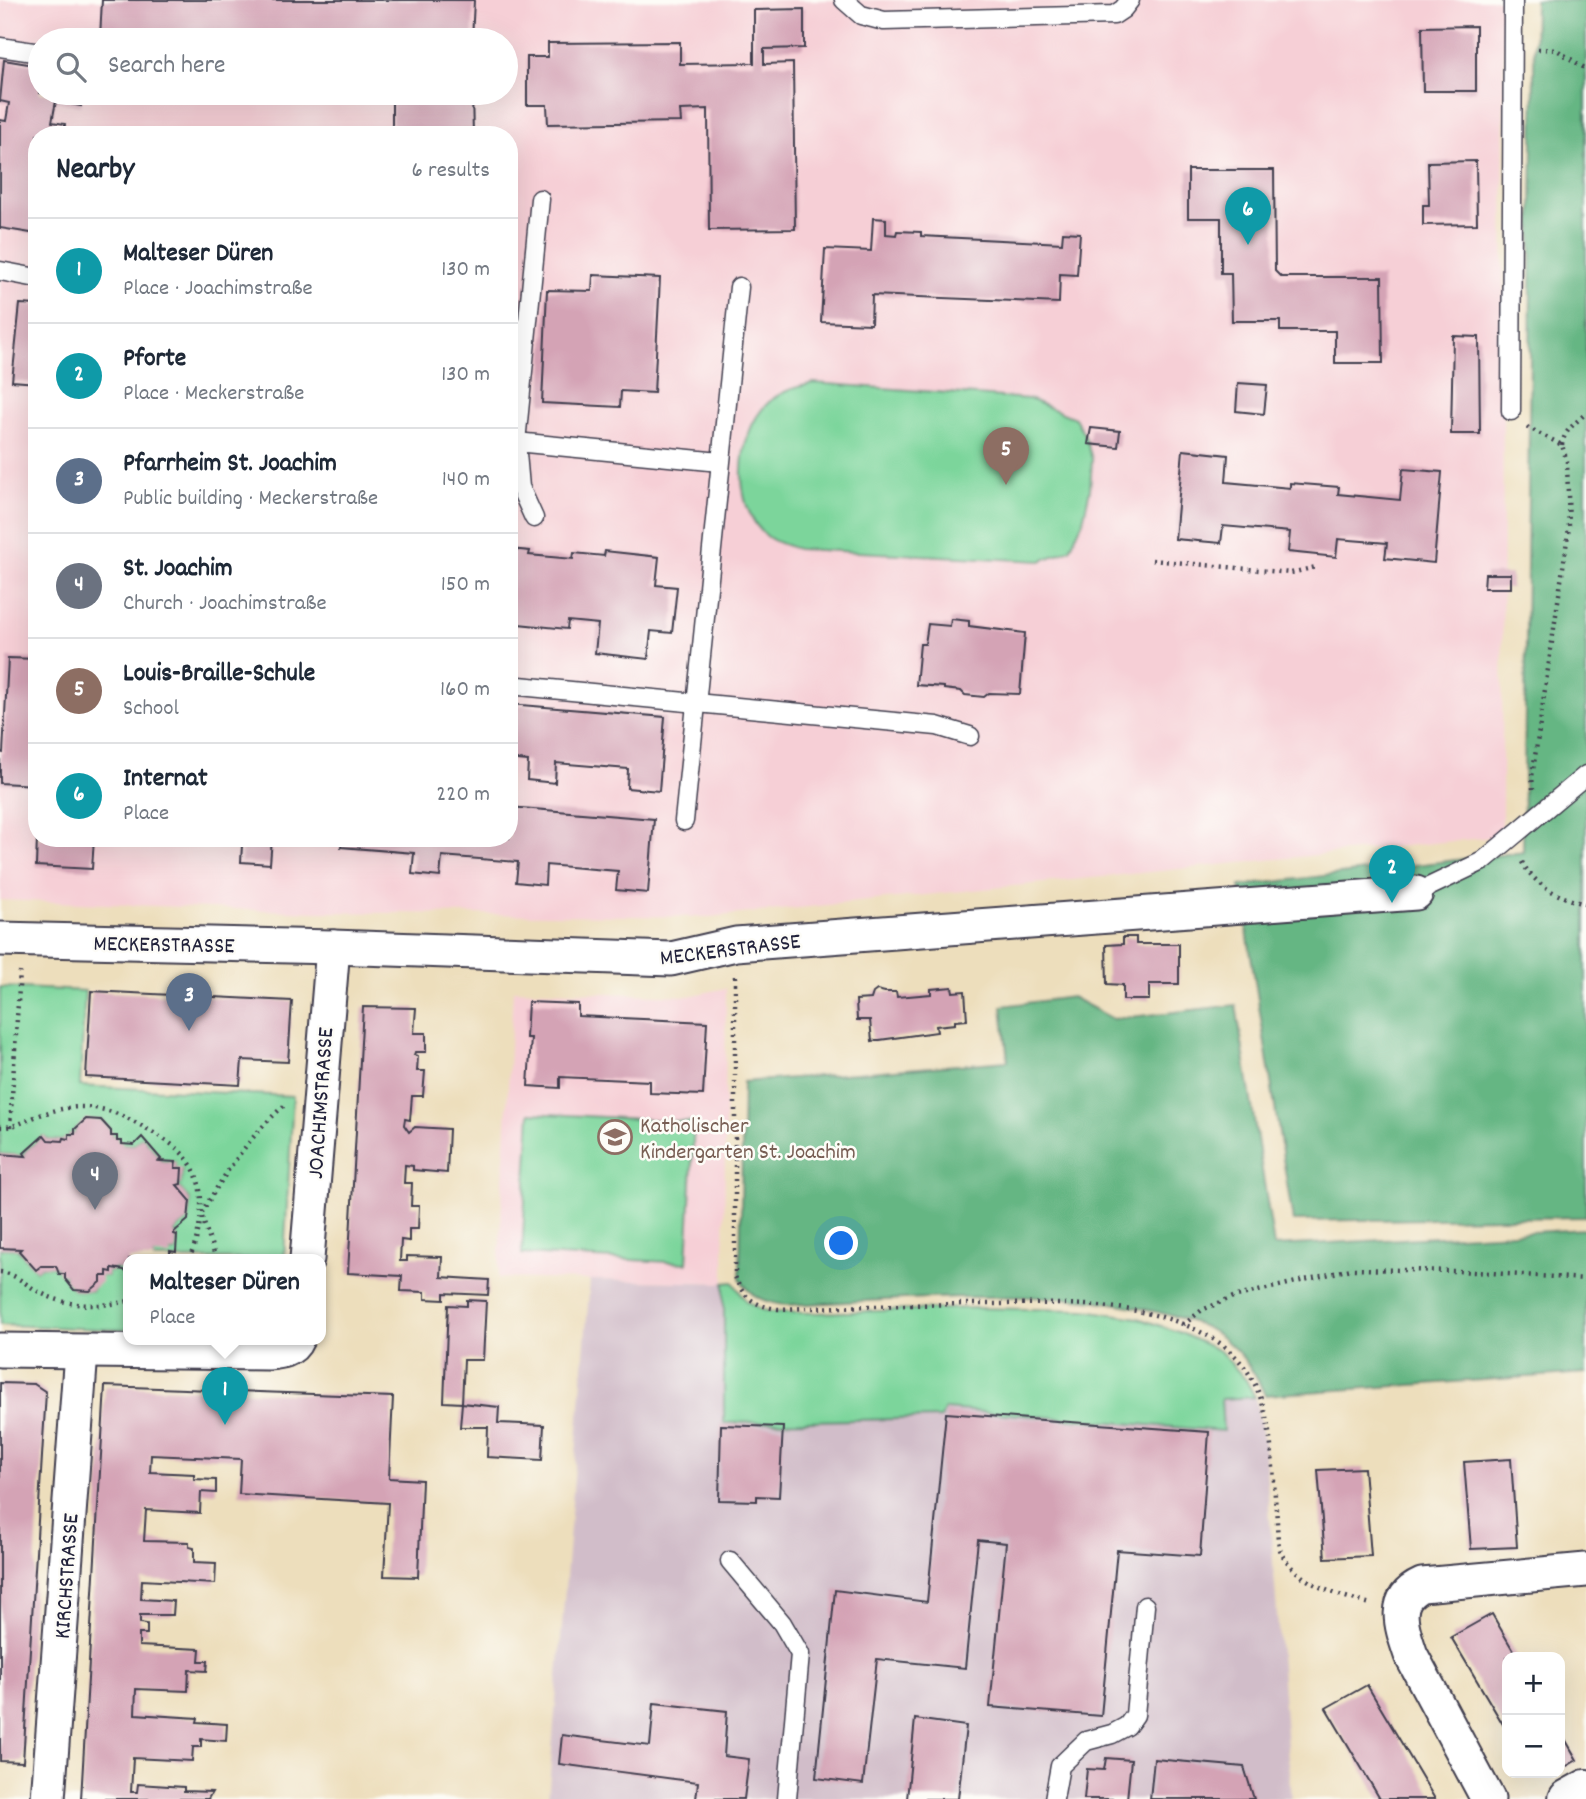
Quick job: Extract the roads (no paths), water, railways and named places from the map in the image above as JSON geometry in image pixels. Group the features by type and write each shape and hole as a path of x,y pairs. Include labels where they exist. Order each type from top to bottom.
{"street":[{"name":"MECKERSTRASSE","path":"11,939 671,959 736,944 1080,916 1416,894"},
{"name":"JOACHIMSTRASSE","path":"307,1254 333,947"},
{"path":"0,1350 268,1353 284,1352 295,1345"},
{"name":"KIRCHSTRASSE","path":"48,1799 81,1352"},
{"path":"1488,1799 1411,1656 1404,1633 1402,1600 1409,1591 1422,1585 1586,1570"},
{"path":"1568,1799 1586,1789"}],"lane":[{"path":"844,0 861,15 884,21 1114,15 1130,0"},
{"path":"1511,411 1513,0"},
{"path":"0,47 28,51"},
{"path":"518,422 540,199"},
{"path":"0,271 28,276"},
{"path":"684,821 739,287"},
{"path":"518,442 720,462"},
{"path":"518,490 534,518"},
{"path":"518,686 937,726 970,736"},
{"path":"1416,894 1483,861 1586,775"},
{"path":"730,1561 782,1623 800,1654 787,1799"},
{"path":"1054,1799 1060,1766 1086,1741 1112,1734 1127,1726 1135,1715 1145,1606"}],"place":[{"name":"Internat","path":"1248,245"},
{"name":"Louis-Braille-Schule","path":"1006,485"},
{"name":"Pforte","path":"1392,903"},
{"name":"Pfarrheim St. Joachim","path":"189,1031"},
{"name":"Katholischer Kindergarten St. Joachim","path":"615,1137"},
{"name":"St. Joachim","path":"95,1210"},
{"name":"Malteser Düren","path":"225,1425"}]}
